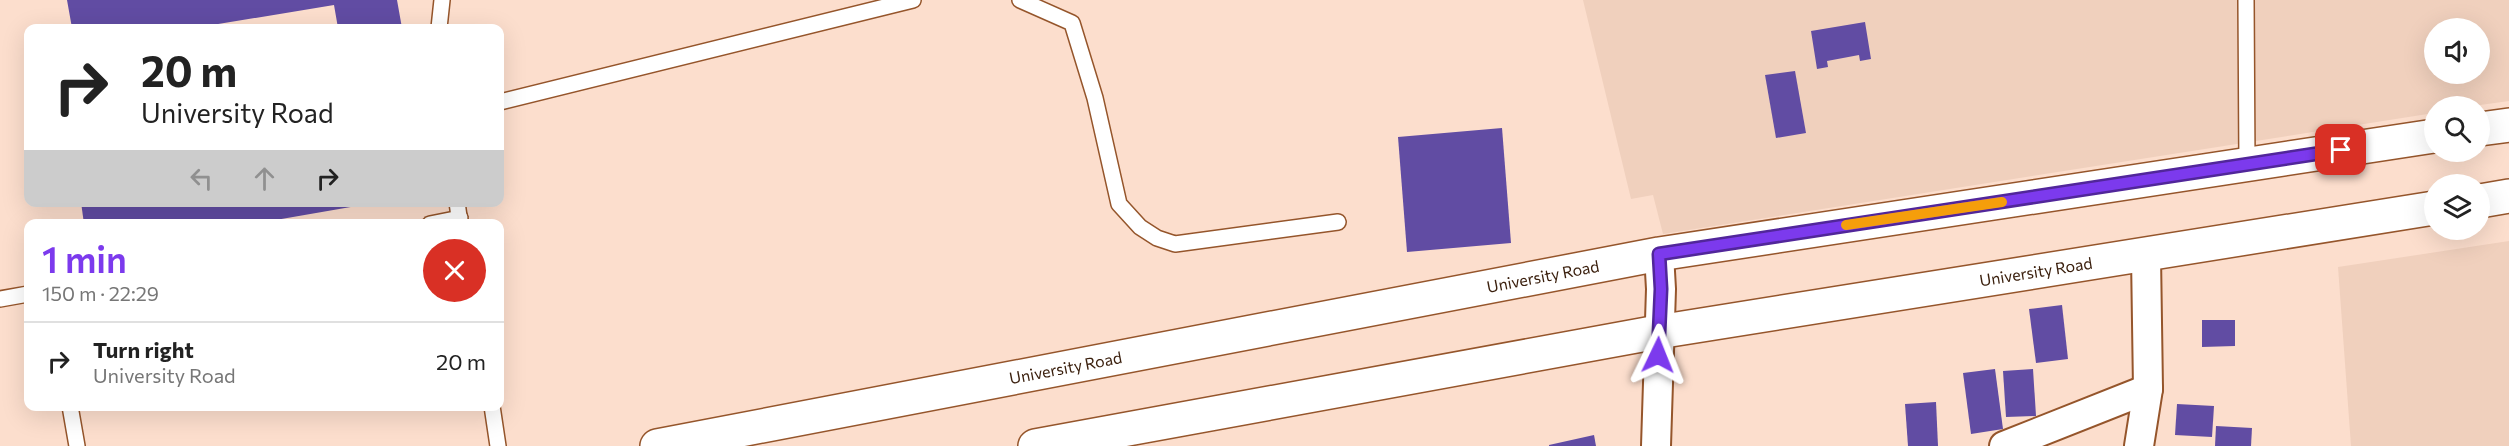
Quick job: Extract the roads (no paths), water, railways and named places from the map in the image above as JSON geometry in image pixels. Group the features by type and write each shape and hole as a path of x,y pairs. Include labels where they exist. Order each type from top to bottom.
{"main road":[{"path":"2490,128 2509,125"},
{"name":"University Road","path":"657,446 1659,254 2424,138"},
{"path":"2490,199 2509,196"},
{"name":"University Road","path":"1045,445 1658,332 2146,256 2424,210"}],"street":[{"path":"1656,446 1661,289 1659,254"},
{"path":"2139,446 2148,389 2146,256"},
{"path":"2004,446 2148,389"}],"lane":[{"path":"440,24 442,0"},
{"path":"504,101 913,0"},
{"path":"1020,0 1072,22 1095,98 1119,204 1140,227 1157,238 1175,244 1338,222"},
{"path":"2246,0 2247,165"},
{"path":"0,299 24,295"},
{"path":"71,411 77,446"},
{"path":"493,411 498,446"}]}
